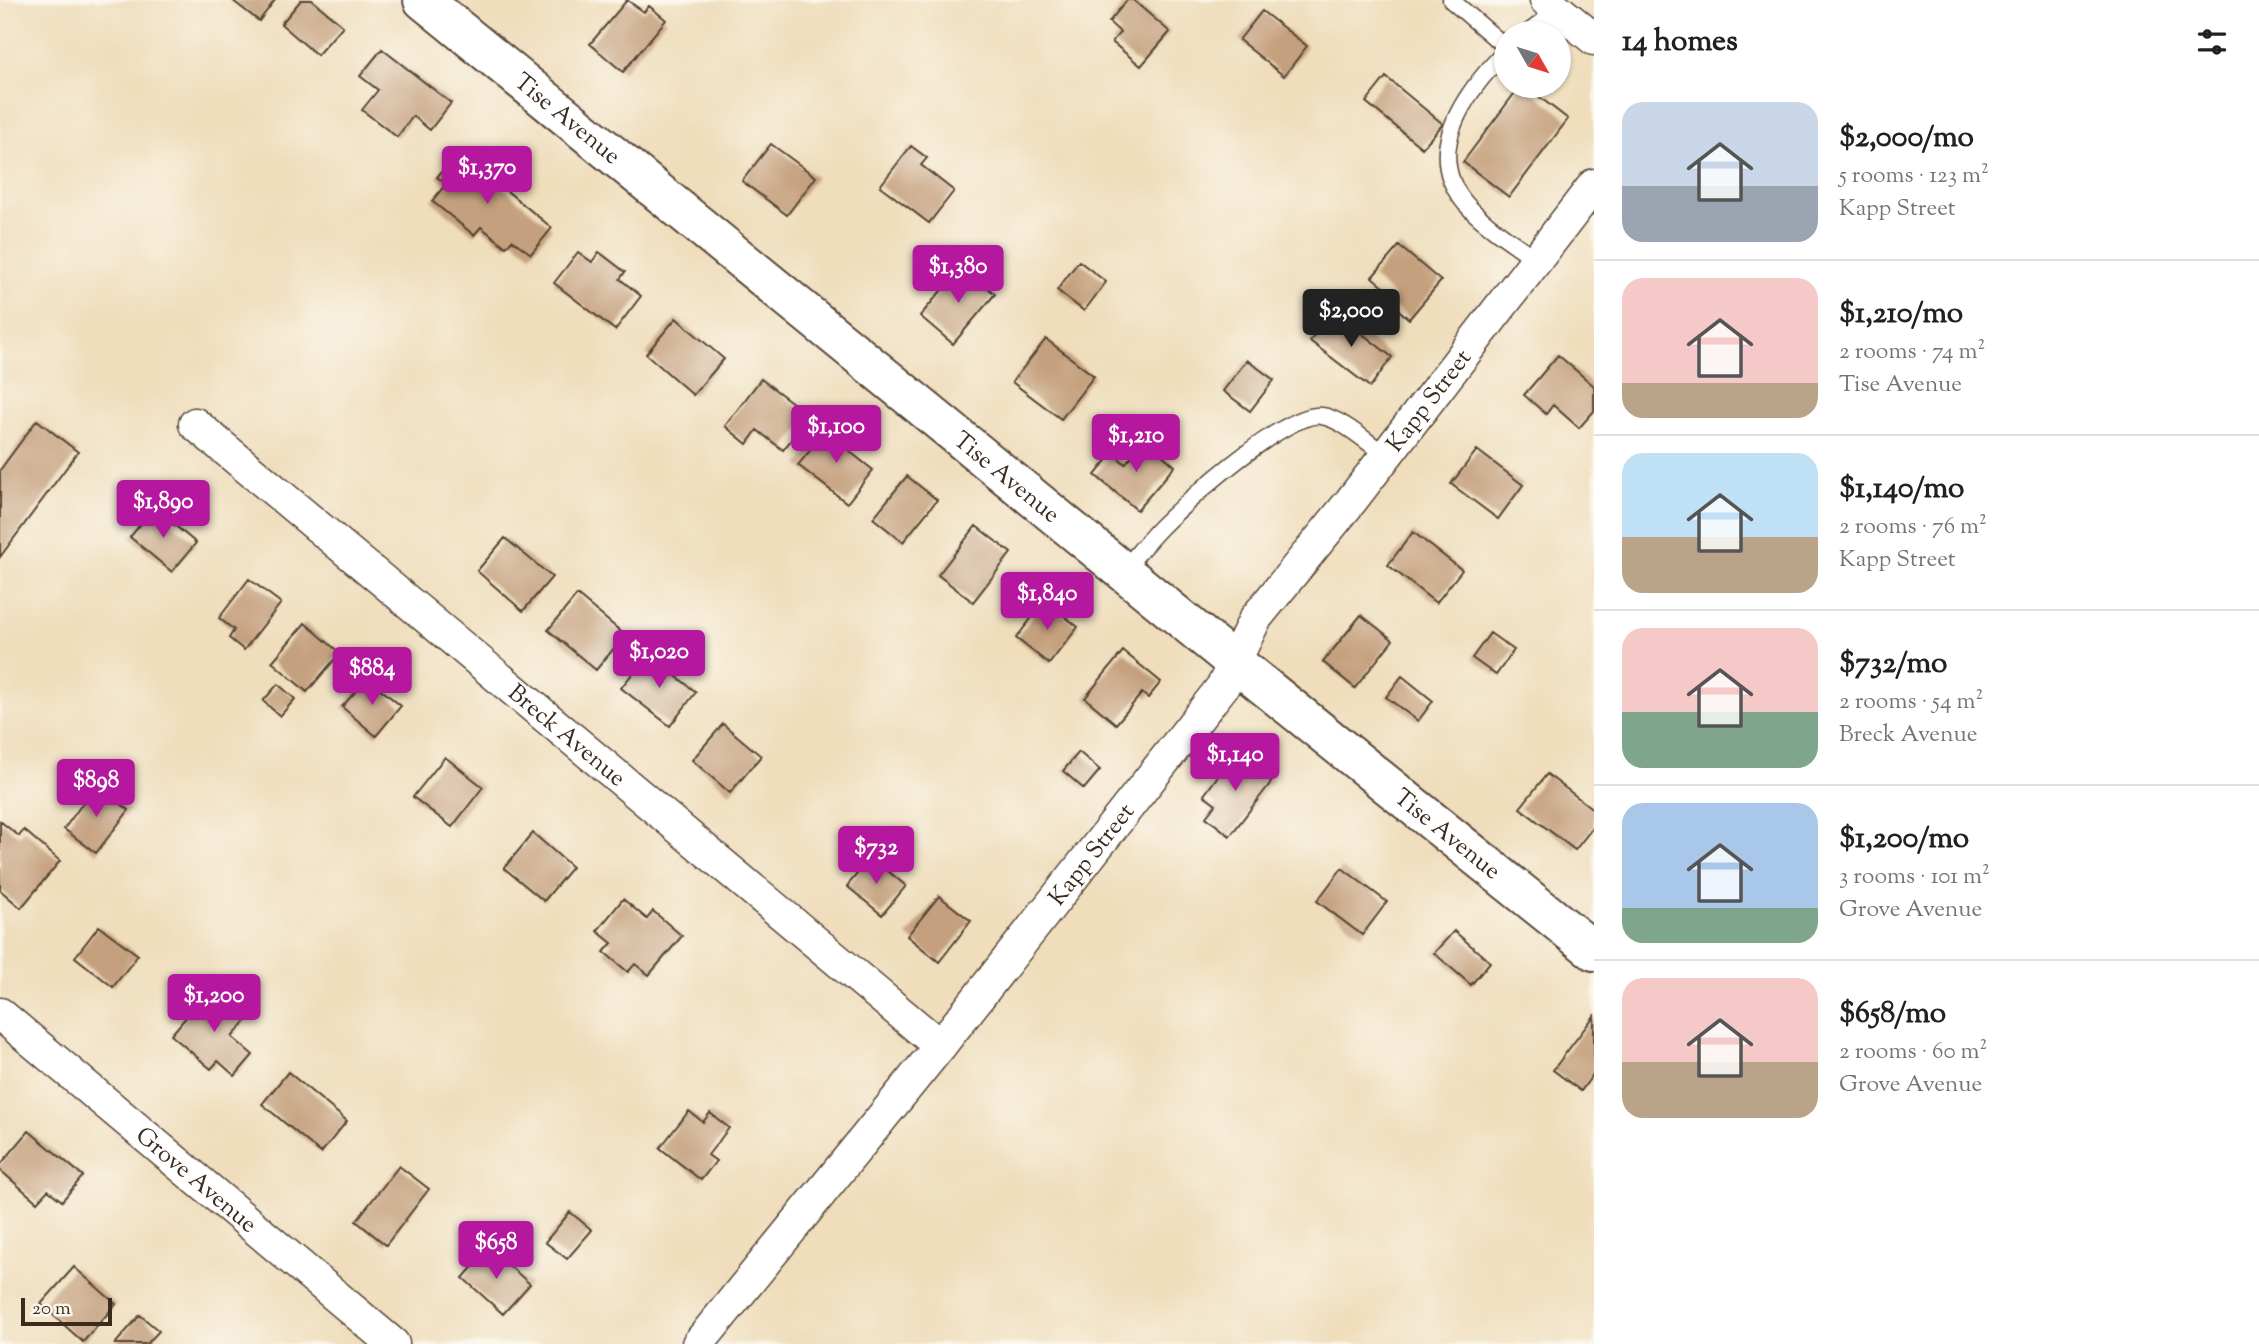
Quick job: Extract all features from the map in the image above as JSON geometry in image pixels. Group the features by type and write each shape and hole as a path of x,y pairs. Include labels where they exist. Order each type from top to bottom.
{"street":[{"name":"Tise Avenue","path":"423,0 1233,661 1594,951"},
{"path":"1552,5 1594,39"},
{"name":"Kapp Street","path":"698,1344 940,1046 1223,686 1255,619 1386,455 1594,185"},
{"name":"Breck Avenue","path":"195,424 940,1046"},
{"name":"Grove Avenue","path":"0,1014 393,1344"}],"lane":[{"path":"1451,0 1494,38"},
{"path":"1538,21 1552,5"},
{"path":"1494,64 1475,87 1457,117 1448,140 1446,159 1450,181 1466,205 1536,260"},
{"path":"1123,571 1160,528 1199,491 1282,428 1309,415 1324,416 1344,426 1386,455"}],"building":[{"path":"232,0 275,0 259,21"},
{"path":"301,0 312,0 343,26 317,55 281,24"},
{"path":"627,0 644,12 649,6 666,20 623,72 590,44"},
{"path":"1127,0 1133,0 1170,32 1141,66 1112,42 1120,32 1109,22"},
{"path":"1262,11 1307,46 1284,76 1239,40"},
{"path":"382,49 451,103 430,130 413,116 397,137 362,110 378,90 360,76"},
{"path":"1386,77 1443,124 1422,148 1366,102"},
{"path":"1511,98 1541,98 1568,119 1509,197 1463,162"},
{"path":"771,144 816,177 787,215 742,181"},
{"path":"911,146 927,158 921,165 954,191 929,223 880,186"},
{"path":"458,151 552,228 531,254 512,240 506,247 481,227 474,235 432,201 446,184 437,177"},
{"path":"1399,246 1441,281 1409,319 1388,301 1393,295 1372,277"},
{"path":"578,252 592,262 599,252 625,272 620,279 641,296 615,330 554,283"},
{"path":"1079,261 1106,282 1084,311 1057,290"},
{"path":"962,266 995,294 953,344 920,316"},
{"path":"1333,311 1392,357 1370,387 1310,341"},
{"path":"676,318 724,359 693,395 646,354"},
{"path":"1046,339 1094,376 1061,419 1012,382"},
{"path":"1558,355 1594,386 1594,411 1579,428 1553,405 1546,414 1524,395"},
{"path":"1247,360 1274,380 1250,411 1223,391"},
{"path":"761,379 810,416 783,450 757,430 747,444 725,426"},
{"path":"37,420 78,452 0,557 0,470"},
{"path":"830,426 850,441 844,447 873,470 847,503 798,465"},
{"path":"1145,440 1175,466 1137,510 1095,475 1113,453 1125,464"},
{"path":"1477,450 1523,485 1498,519 1451,484"},
{"path":"907,476 937,500 903,542 873,518"},
{"path":"154,508 196,543 172,572 130,537"},
{"path":"976,526 1011,553 973,602 938,575"},
{"path":"1413,532 1462,570 1436,603 1388,565"},
{"path":"505,538 552,577 523,611 477,571"},
{"path":"249,579 281,603 244,650 229,638 234,630 219,618"},
{"path":"577,595 625,635 596,670 548,630"},
{"path":"1045,601 1078,627 1049,664 1016,638"},
{"path":"1361,615 1393,640 1355,688 1323,662"},
{"path":"305,623 340,653 307,692 272,662"},
{"path":"1490,633 1514,650 1496,675 1472,658"},
{"path":"1123,651 1161,682 1148,698 1142,693 1116,724 1085,698"},
{"path":"648,654 696,692 670,726 621,688"},
{"path":"1402,676 1433,701 1418,721 1386,697"},
{"path":"367,678 401,706 376,736 342,707"},
{"path":"278,684 295,699 280,716 263,701"},
{"path":"723,724 761,756 730,793 692,760"},
{"path":"1079,752 1100,770 1084,789 1063,771"},
{"path":"1235,753 1272,781 1230,836 1206,817 1216,804 1204,795"},
{"path":"445,757 483,787 452,827 413,797"},
{"path":"1547,774 1594,810 1594,826 1575,850 1520,808"},
{"path":"96,785 129,810 96,853 64,829"},
{"path":"0,821 19,836 24,830 60,861 21,908 0,890"},
{"path":"533,833 572,867 544,901 504,868"},
{"path":"871,857 906,886 882,915 847,886"},
{"path":"1342,868 1387,902 1362,935 1317,901"},
{"path":"939,896 971,921 939,962 907,936"},
{"path":"623,899 647,919 653,911 682,936 649,975 635,964 628,972 604,952 612,943 597,931"},
{"path":"99,926 138,955 113,987 75,957"},
{"path":"1454,931 1490,962 1471,985 1434,953"},
{"path":"210,989 247,1020 232,1037 253,1055 235,1076 218,1061 211,1069 171,1035"},
{"path":"1594,1016 1594,1073 1581,1091 1553,1070"},
{"path":"288,1072 347,1121 321,1153 262,1104"},
{"path":"689,1111 703,1122 710,1113 729,1128 708,1155 716,1161 701,1180 660,1148"},
{"path":"29,1131 83,1176 62,1201 48,1190 37,1202 0,1170 0,1165"},
{"path":"399,1166 429,1189 386,1245 356,1221"},
{"path":"570,1212 592,1230 567,1259 545,1242"},
{"path":"489,1248 530,1284 503,1314 463,1278"},
{"path":"74,1267 116,1304 83,1342 41,1304"},
{"path":"140,1315 159,1331 147,1344 115,1344"}]}
